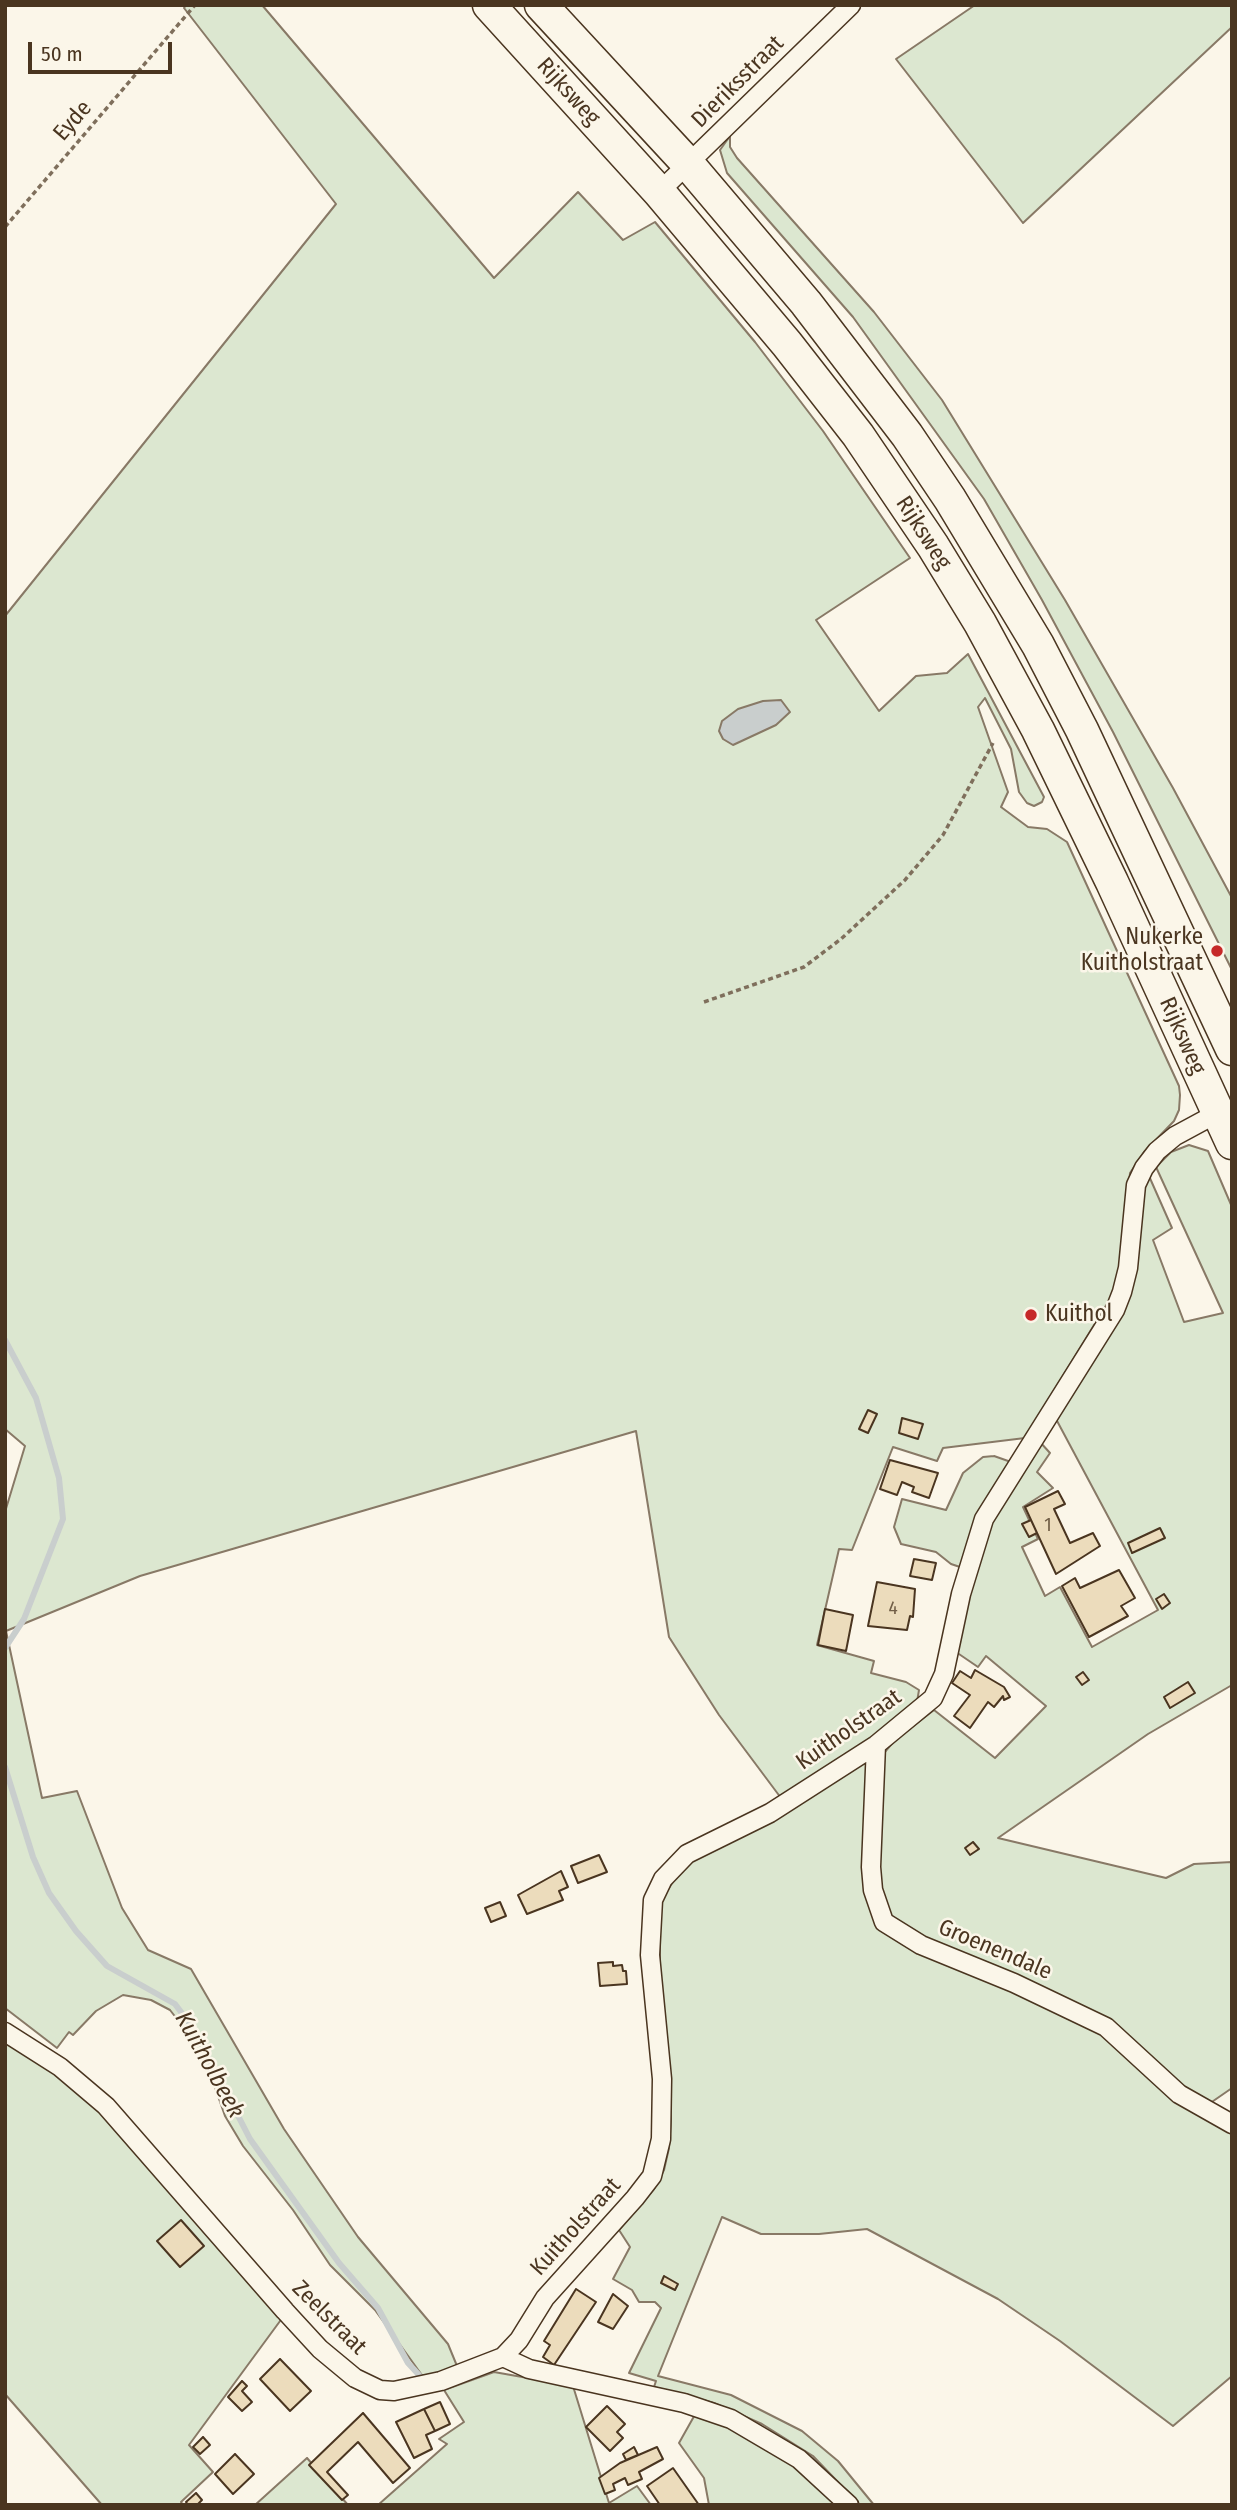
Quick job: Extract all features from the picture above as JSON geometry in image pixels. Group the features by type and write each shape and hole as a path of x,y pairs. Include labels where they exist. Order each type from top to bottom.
{"highway":[{"name":"Rijksweg","path":"489,5 659,192 788,344 858,435 980,624 1075,804 1225,1109 1232,1143"},
{"name":"Rijksweg","path":"541,5 689,165 863,375 915,446 991,564 1082,730 1232,1049"}],"street":[{"name":"Dieriksstraat","path":"659,192 851,5"},
{"name":"Kuitholstraat","path":"503,2357 519,2340 545,2298 652,2176 661,2139 662,2078 650,1955 653,1900 663,1879 687,1854 770,1813 876,1745 933,1698 944,1674 964,1582 984,1519 1115,1310 1128,1268 1136,1185 1144,1168 1157,1151 1175,1136 1225,1109"},
{"name":"Groenendale","path":"876,1745 871,1867 873,1890 884,1922 921,1945 1014,1983 1106,2027 1179,2094 1232,2124"},
{"name":"Zeelstraat","path":"5,2032 60,2067 106,2106 285,2311 320,2349 355,2378 380,2390 403,2390 472,2371 503,2357"},
{"path":"503,2357 529,2369 684,2403 731,2420 799,2459 849,2505"}],"path":[{"name":"Eyde","path":"5,227 195,5"},
{"path":"704,1002 804,967 841,939 905,880 943,835 993,743"}],"green space":[{"path":"186,5 262,5 494,278 578,192 623,240 655,222 755,342 823,431 910,558 816,620 879,711 916,676 947,673 968,654 1044,797 1042,802 1034,806 1027,803 1019,792 1011,749 985,698 978,707 1008,792 1001,807 1028,827 1047,829 1067,842 1179,1086 1180,1095 1179,1110 1174,1121 1144,1152 1130,1173 1123,1258 1113,1294 1025,1438 943,1448 937,1461 893,1447 852,1550 839,1549 817,1645 874,1661 871,1673 906,1682 919,1690 917,1702 896,1724 781,1798 719,1715 669,1637 636,1431 140,1576 6,1631 42,1798 77,1791 122,1908 148,1950 191,1969 284,2129 358,2237 448,2344 457,2366 424,2378 375,2310 330,2265 293,2210 243,2146 225,2116 212,2079 184,2028 170,2010 151,2000 123,1995 96,2011 73,2035 69,2032 57,2048 5,2008 5,1512 25,1446 5,1429 5,616 336,204 184,8"},
{"path":"975,5 1232,5 1232,27 1023,223 896,59"},
{"path":"730,136 730,147 737,158 874,312 942,400 1065,600 1173,788 1232,898 1232,970 1113,732 984,499 853,317 727,173 720,150"},
{"path":"1189,1145 1208,1151 1232,1207 1232,1685 1148,1734 998,1838 1166,1878 1194,1864 1232,1862 1232,2088 1206,2106 1146,2054 891,1921 876,1880 884,1753 895,1740 934,1710 995,1758 1046,1706 986,1656 978,1667 956,1652 963,1612 992,1517 1040,1442 1050,1453 1037,1472 1053,1488 1023,1507 1038,1539 1022,1547 1045,1596 1060,1587 1092,1647 1158,1610 1056,1419 1117,1318 1142,1188 1149,1176 1172,1228 1153,1240 1184,1322 1223,1313 1156,1167 1171,1152"},
{"path":"994,1456 1011,1462 963,1568 951,1564 936,1552 901,1544 894,1527 902,1499 946,1510 963,1473 983,1457"},
{"path":"865,1760 871,1760 881,1928 902,1944 1000,1981 1092,2022 1232,2130 1232,2376 1173,2426 1060,2341 998,2299 867,2229 819,2234 761,2234 722,2217 658,2376 731,2395 802,2431 838,2461 874,2505 860,2505 813,2456 762,2424 714,2403 654,2387 656,2381 629,2373 661,2308 655,2302 639,2302 632,2290 613,2279 630,2247 619,2230 654,2189 664,2170 669,2148 671,2119 660,1978 660,1902 683,1866"},
{"path":"5,2037 98,2105 283,2317 189,2445 213,2472 181,2502 183,2505 102,2505 5,2394"},
{"path":"494,2372 573,2386 609,2503 637,2486 651,2505 378,2505 447,2444 439,2439 464,2422 444,2390"},
{"path":"697,2411 772,2446 843,2505 709,2505 704,2478 679,2443"},
{"path":"307,2458 348,2505 255,2505"}],"shaded area":[{"path":"781,700 790,712 776,725 733,745 723,739 719,731 722,721 738,709 763,701"}],"building":[{"path":"868,1410 877,1414 868,1433 859,1429"},
{"path":"902,1418 923,1424 918,1439 899,1433"},
{"path":"890,1460 938,1473 929,1498 912,1492 914,1487 902,1482 897,1495 880,1489"},
{"path":"1058,1491 1065,1504 1054,1509 1070,1543 1093,1533 1100,1546 1056,1574 1025,1507"},
{"path":"1031,1520 1037,1533 1029,1537 1022,1524"},
{"path":"1160,1528 1165,1538 1132,1553 1128,1543"},
{"path":"914,1559 936,1563 932,1580 910,1576"},
{"path":"1119,1570 1135,1598 1121,1606 1128,1616 1089,1637 1062,1586 1075,1578 1080,1588"},
{"path":"877,1582 915,1589 913,1617 910,1616 907,1630 868,1626"},
{"path":"1164,1594 1170,1603 1162,1609 1156,1599"},
{"path":"825,1609 853,1615 846,1651 818,1645"},
{"path":"975,1670 1004,1687 1010,1697 1004,1700 1003,1696 994,1707 988,1702 970,1728 954,1716 970,1695 952,1683 960,1671 971,1678"},
{"path":"1083,1672 1089,1680 1082,1685 1076,1677"},
{"path":"1188,1682 1195,1693 1170,1708 1164,1697"},
{"path":"973,1842 979,1849 970,1855 965,1848"},
{"path":"599,1855 607,1872 578,1883 571,1866"},
{"path":"561,1871 568,1887 559,1891 563,1900 527,1914 518,1895"},
{"path":"500,1902 506,1916 491,1922 485,1908"},
{"path":"613,1962 613,1966 622,1965 623,1971 626,1971 627,1984 600,1986 598,1963"},
{"path":"181,2220 204,2246 180,2267 157,2241"},
{"path":"664,2276 678,2284 675,2290 661,2283"},
{"path":"576,2289 596,2302 554,2365 543,2357 550,2345 544,2341"},
{"path":"613,2294 628,2306 613,2329 598,2322"},
{"path":"280,2359 311,2391 290,2411 260,2379"},
{"path":"242,2381 247,2386 242,2391 252,2402 242,2411 228,2397"},
{"path":"440,2402 450,2424 435,2431 424,2409"},
{"path":"607,2406 625,2424 617,2432 623,2438 610,2451 586,2427"},
{"path":"424,2409 435,2431 426,2435 432,2449 414,2458 396,2422"},
{"path":"363,2413 410,2468 393,2483 358,2442 327,2472 348,2495 342,2500 309,2465"},
{"path":"203,2437 210,2445 200,2454 193,2447"},
{"path":"634,2447 638,2455 626,2460 623,2454"},
{"path":"657,2447 663,2459 639,2472 642,2479 628,2485 625,2478 613,2484 615,2490 605,2494 599,2478 620,2463"},
{"path":"235,2454 254,2474 233,2494 215,2474"},
{"path":"673,2468 699,2505 660,2505 647,2486"},
{"path":"196,2493 202,2500 197,2505 188,2505 186,2502"}],"waterway":[{"name":"Kuitholbeek","path":"5,1340 36,1398 59,1478 63,1519 24,1619 5,1648"},
{"name":"Kuitholbeek","path":"5,1767 33,1857 49,1893 76,1931 107,1966 175,2004 193,2028 250,2139 339,2263 378,2308 408,2363 419,2375"}],"place":[{"name":"Nukerke Kuitholstraat","path":"1217,951"},
{"name":"Kuithol","path":"1031,1315"}]}
